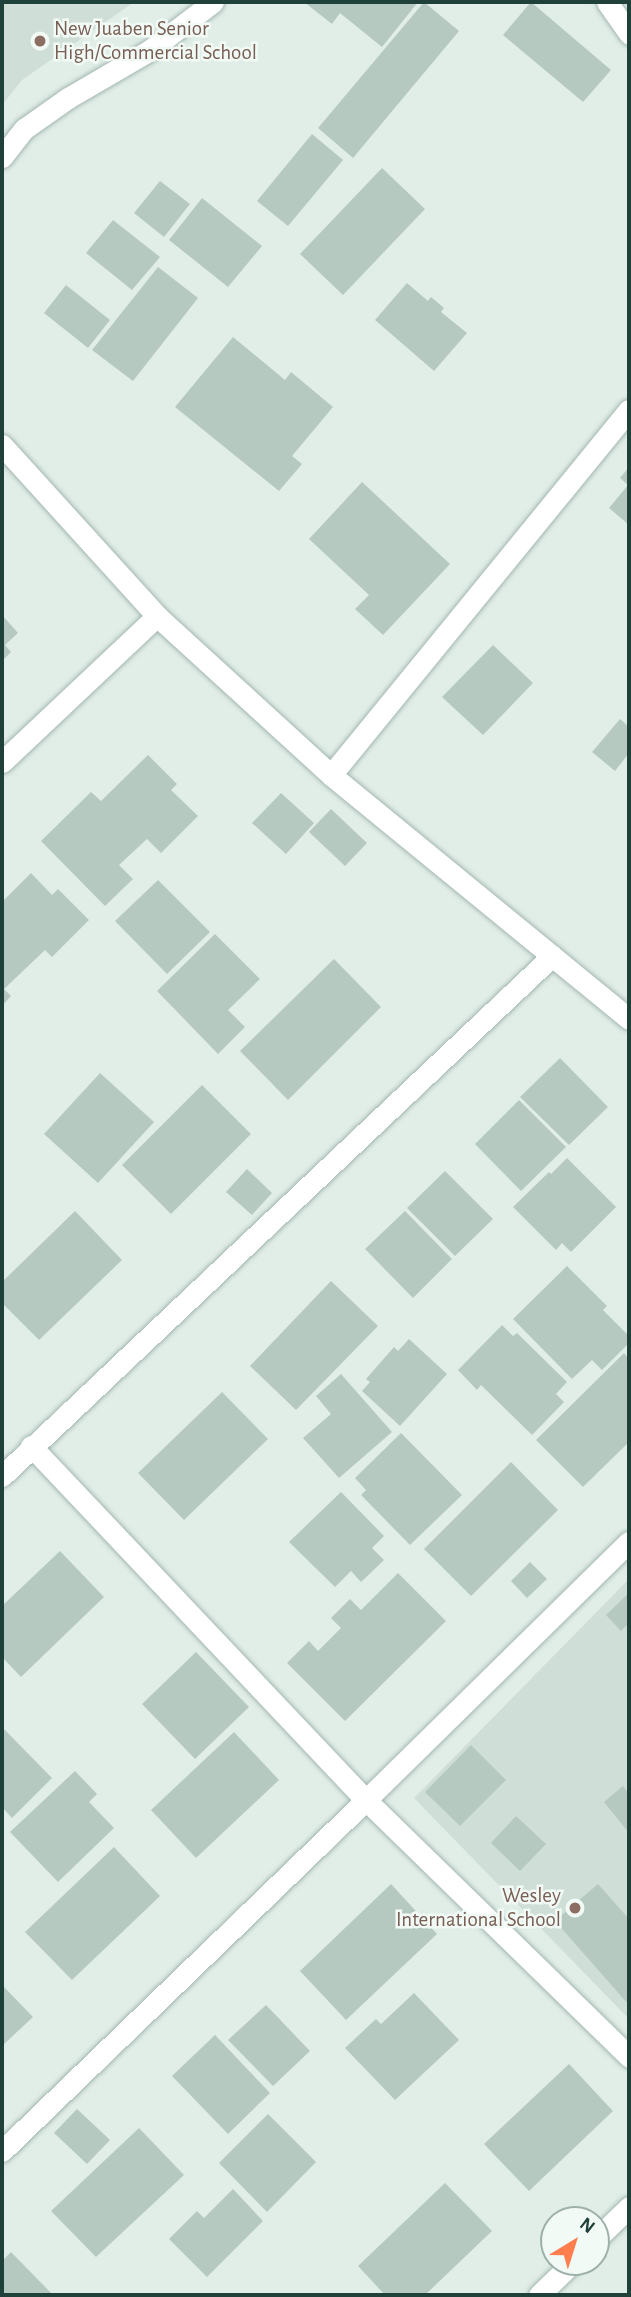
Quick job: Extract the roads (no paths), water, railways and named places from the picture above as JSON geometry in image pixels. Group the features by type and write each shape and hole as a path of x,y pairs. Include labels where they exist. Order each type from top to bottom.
{"street":[{"path":"2,157 24,130 68,98 150,50 213,2"},
{"path":"607,2 629,34"},
{"path":"331,775 629,411"},
{"path":"2,444 157,617 331,775 629,1019"},
{"path":"2,762 157,617"},
{"path":"2,1476 552,956"},
{"path":"31,1446 366,1800 629,2057"},
{"path":"2,2151 629,1542"},
{"path":"610,2225 629,2207"},
{"path":"538,2295 558,2276"}],"place":[{"name":"New Juaben Senior High/Commercial School","path":"40,41"},
{"name":"Wesley International School","path":"575,1908"}]}
